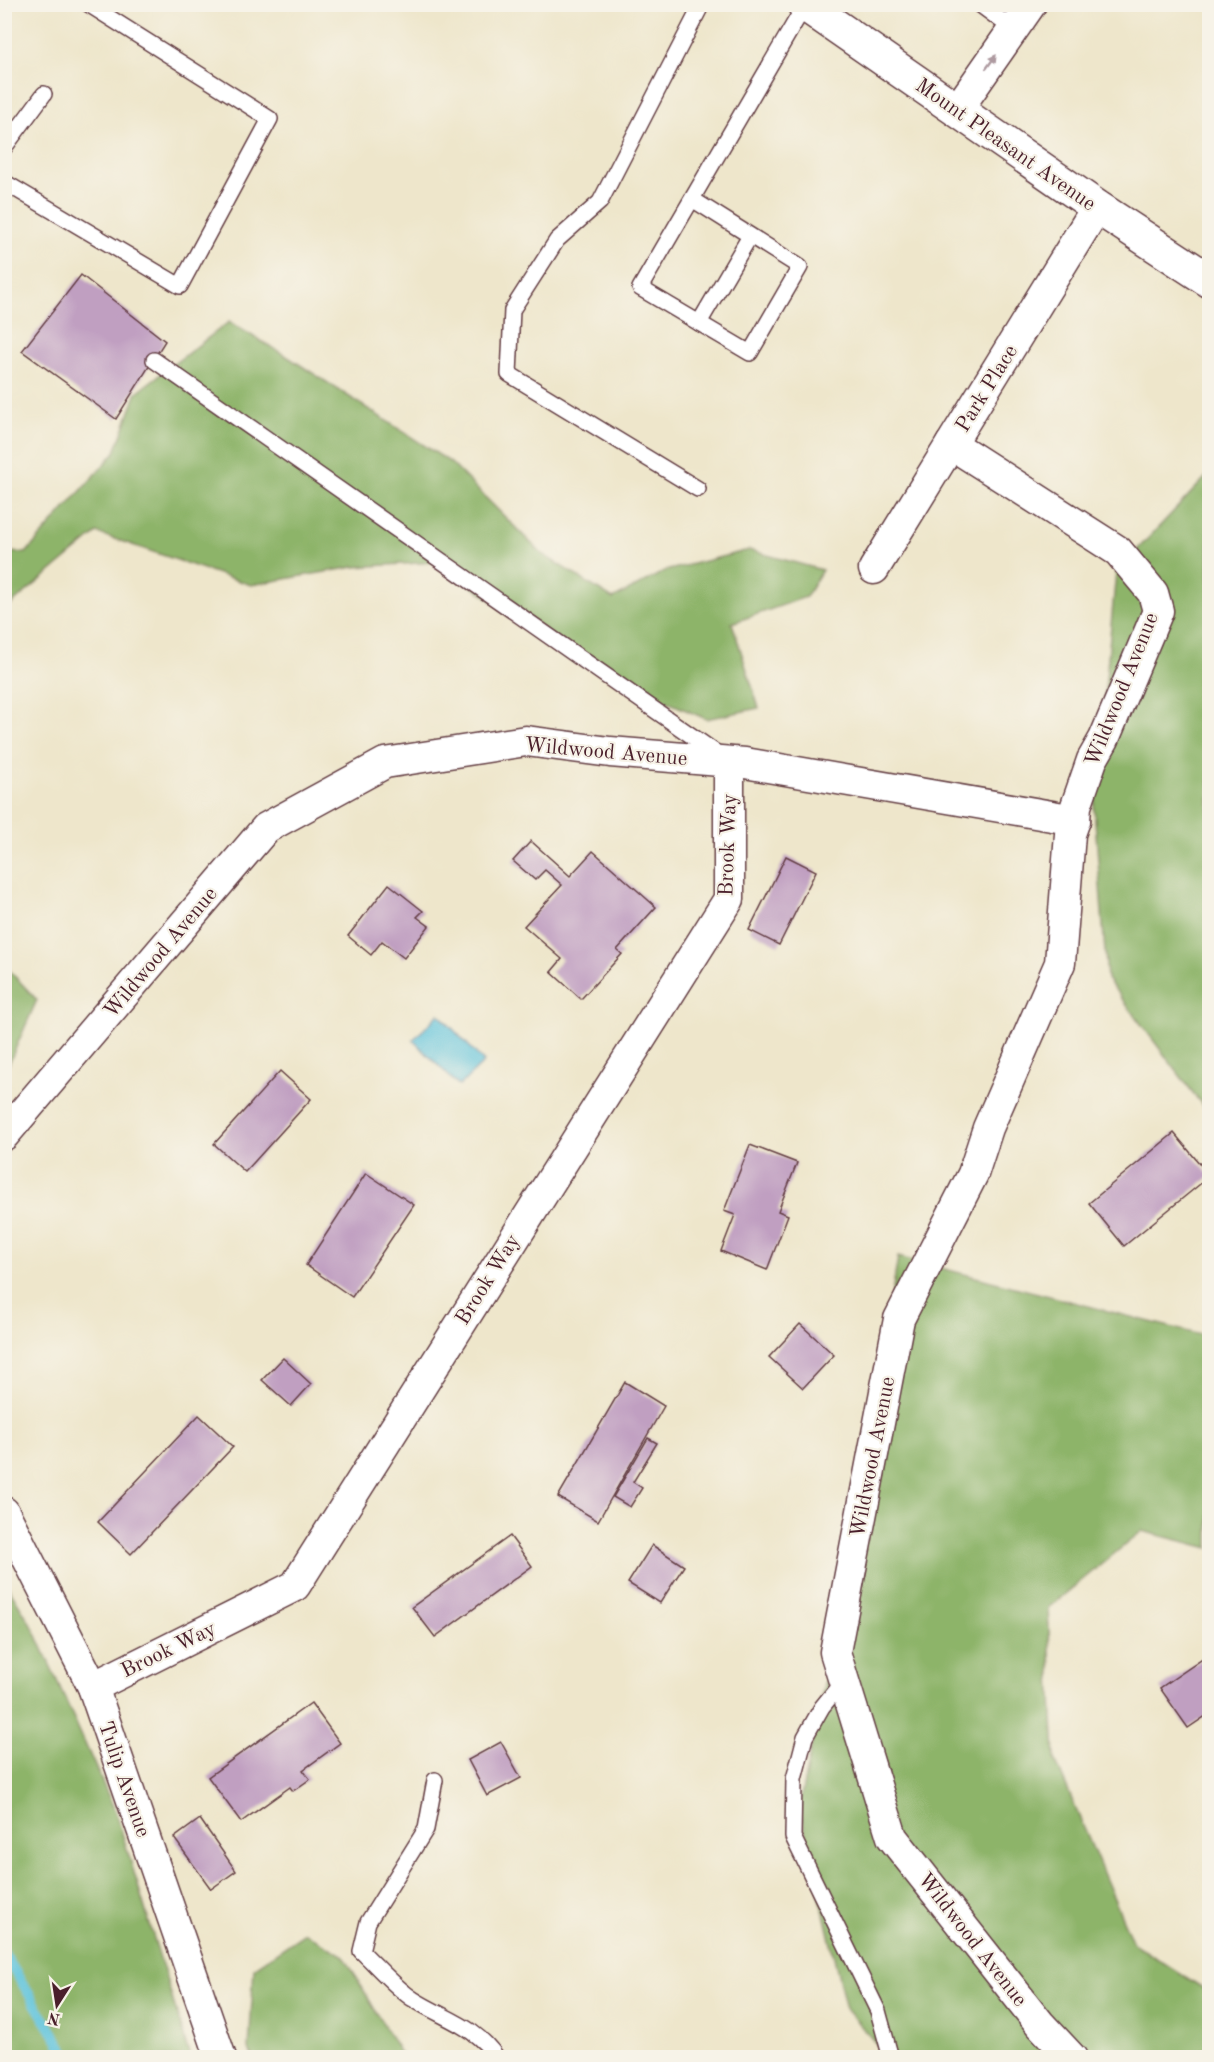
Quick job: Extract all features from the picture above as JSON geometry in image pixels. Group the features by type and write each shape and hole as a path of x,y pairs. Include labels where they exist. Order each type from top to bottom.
{"main road":[{"name":"Mount Pleasant Avenue","path":"804,5 1097,207 1209,281"}],"street":[{"path":"957,110 1031,4"},
{"name":"Park Place","path":"873,569 1097,207"},
{"name":"Wildwood Avenue","path":"951,444 1118,551 1152,593 1158,611 1104,739 1092,760 1076,806 1075,820 1070,834 1060,963 988,1128 973,1174 899,1319 835,1653 892,1837 1040,2024 1072,2058"},
{"name":"Wildwood Avenue","path":"4,1134 266,828 385,763 526,741 610,752 757,765 1075,820"},
{"name":"Brook Way","path":"93,1687 295,1586 729,899 729,762"},
{"name":"Tulip Avenue","path":"4,1512 93,1687 221,2058"}],"lane":[{"path":"4,182 180,286 270,119 88,4"},
{"path":"698,489 508,374 512,310 557,240 600,202 702,4"},
{"path":"979,4 1014,30"},
{"path":"692,199 800,267 750,353 640,288 804,5"},
{"path":"4,148 44,94"},
{"path":"699,323 750,236"},
{"path":"154,360 729,762"},
{"path":"844,1680 822,1707 805,1737 794,1779 793,1837 878,2011 891,2058"},
{"path":"435,1780 426,1829 368,1922 361,1951 411,1998 454,2021 487,2043 497,2058"}],"green space":[{"path":"229,322 288,357 450,462 542,554 613,599 665,571 749,550 822,570 806,597 732,623 759,708 706,719 594,669 435,562 354,567 251,585 97,533 8,607 5,607 5,552 26,553 115,452 137,392"},
{"path":"1209,474 1209,1114 1107,979 1094,807 1116,572"},
{"path":"5,966 37,1000 5,1072"},
{"path":"898,1257 1209,1337 1209,1548 1142,1531 1048,1608 1055,1760 1133,1943 1209,1992 1209,2057 888,2057 846,2009 799,1806 846,1577"},
{"path":"4,1580 34,1629 116,1813 190,2057 5,2057"},
{"path":"305,1933 344,1956 402,2057 252,2057 249,2048 254,1968"}],"water":[{"path":"439,1014 484,1062 459,1086 413,1040"}],"building":[{"path":"81,275 165,341 116,419 22,351"},
{"path":"531,841 570,876 593,851 656,907 617,950 622,954 581,999 551,972 562,959 524,926 562,885 545,870 535,880 513,861"},
{"path":"786,856 816,871 779,945 749,930"},
{"path":"389,884 423,911 417,917 429,926 404,958 382,941 371,955 348,936"},
{"path":"280,1071 311,1099 245,1172 214,1144"},
{"path":"1174,1133 1210,1176 1124,1246 1089,1203"},
{"path":"750,1145 797,1163 778,1211 788,1215 767,1270 721,1251 735,1215 724,1211"},
{"path":"366,1173 414,1205 352,1297 306,1265"},
{"path":"800,1324 834,1355 803,1388 769,1357"},
{"path":"283,1358 311,1384 291,1406 262,1380"},
{"path":"625,1382 664,1406 598,1521 558,1497"},
{"path":"199,1415 233,1447 131,1554 98,1522"},
{"path":"648,1438 657,1443 633,1482 642,1488 630,1507 613,1497"},
{"path":"510,1536 532,1566 435,1637 412,1607"},
{"path":"652,1545 684,1566 660,1603 628,1583"},
{"path":"1210,1654 1210,1713 1188,1728 1160,1688"},
{"path":"311,1703 340,1743 303,1770 310,1779 293,1791 290,1787 241,1822 208,1777"},
{"path":"501,1742 521,1778 487,1796 468,1760"},
{"path":"200,1819 236,1871 211,1889 174,1838"}],"waterway":[{"path":"4,1954 69,2058"}]}
